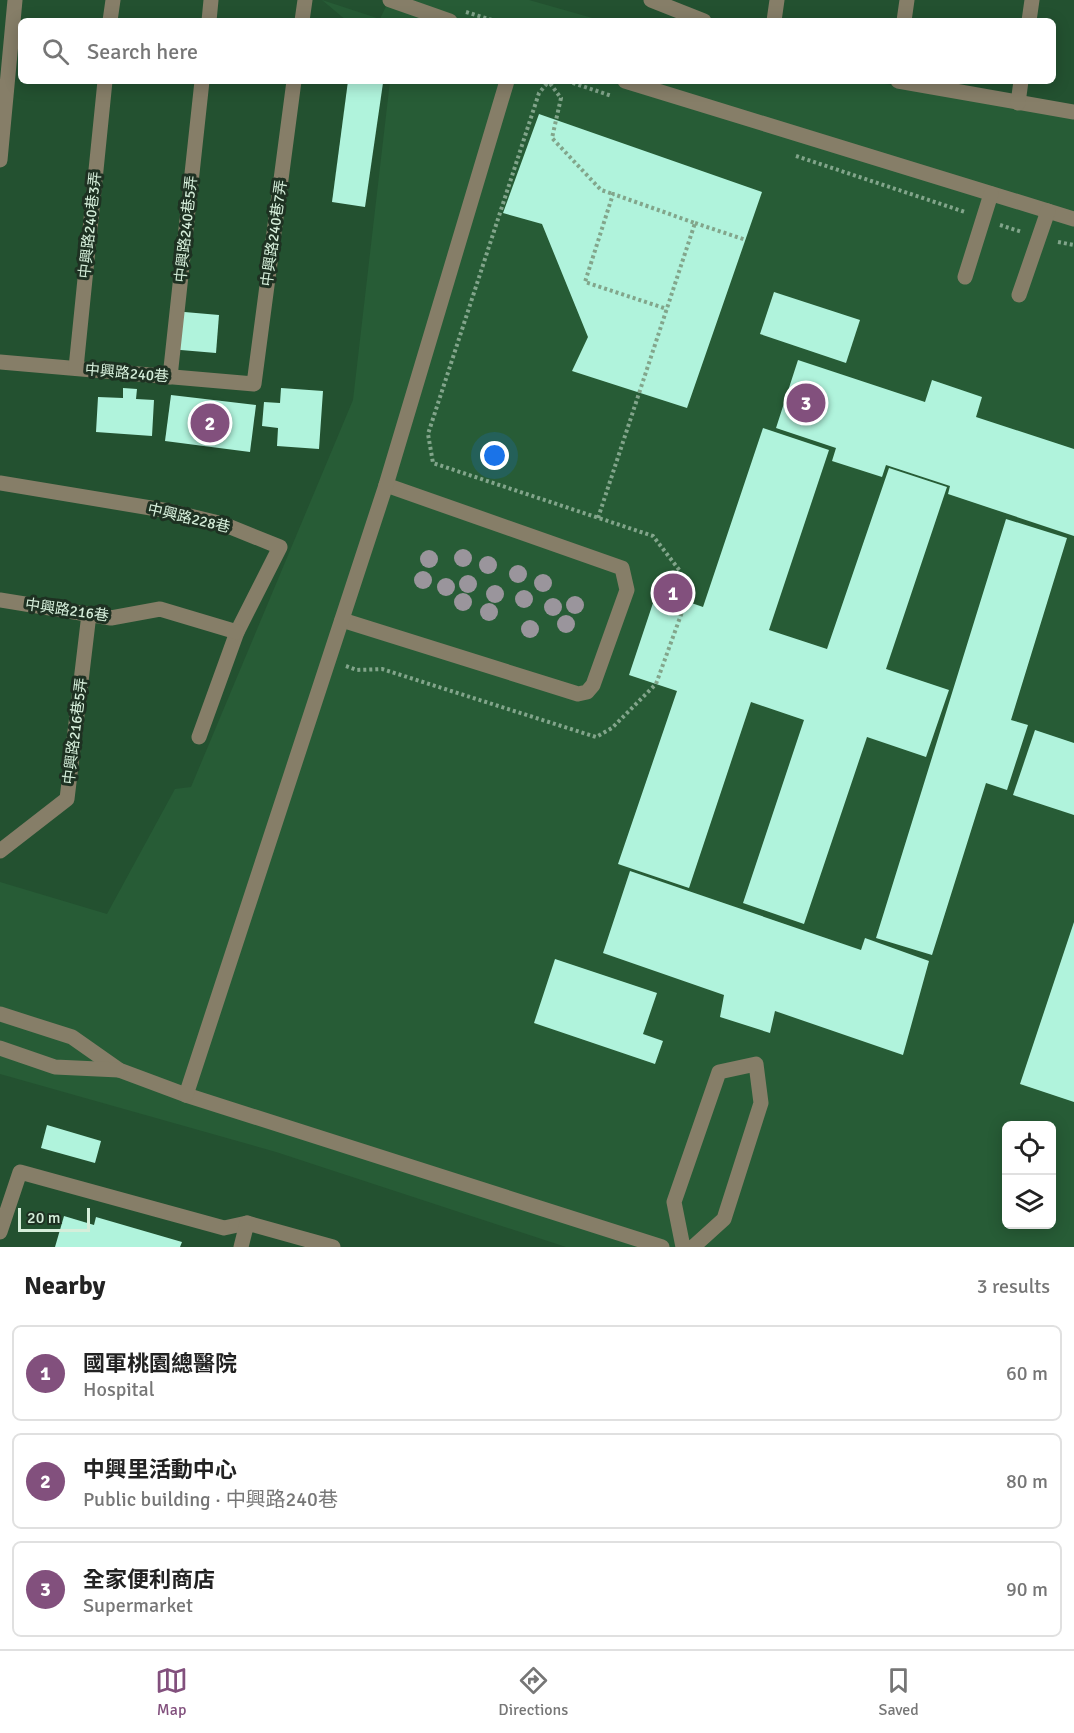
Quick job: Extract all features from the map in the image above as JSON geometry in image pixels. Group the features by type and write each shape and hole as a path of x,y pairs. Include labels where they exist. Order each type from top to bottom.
{"street":[{"path":"0,160 15,0"},
{"path":"110,18 112,0"},
{"path":"208,18 211,0"},
{"path":"302,18 304,0"},
{"path":"390,0 441,18"},
{"path":"774,18 777,0"},
{"path":"904,18 907,0"},
{"path":"1029,18 1032,0"},
{"path":"656,1 697,18"},
{"name":"中興路240巷3弄","path":"76,368 105,84"},
{"name":"中興路240巷5弄","path":"170,376 202,84"},
{"name":"中興路240巷7弄","path":"254,384 294,84"},
{"path":"186,1095 386,485 506,84"},
{"path":"635,84 1074,219"},
{"path":"914,84 1074,112"},
{"path":"1018,103 1021,84"},
{"path":"965,277 991,194"},
{"path":"1019,295 1048,212"},
{"name":"中興路240巷","path":"0,362 254,384"},
{"name":"中興路228巷","path":"0,483 170,511 223,524 280,547 237,632"},
{"path":"342,620 578,694 587,692 593,685 627,590 622,568 386,485"},
{"name":"中興路216巷","path":"0,600 111,618 160,609 237,632"},
{"name":"中興路216巷5弄","path":"0,851 67,799 89,614"},
{"path":"199,737 237,632"},
{"path":"0,1014 72,1037 119,1070 186,1095 662,1247"},
{"path":"0,1048 55,1067 119,1070"},
{"path":"683,1247 674,1202 719,1072 756,1064 761,1104 724,1219 693,1247"},
{"path":"0,1232 20,1172 224,1228 247,1223 333,1247"},
{"path":"241,1247 247,1223"}],"path":[{"path":"546,84 539,93 428,434 433,463 653,536 680,571 686,601"},
{"path":"550,84 561,98 552,138 601,190 746,240"},
{"path":"575,84 624,100"},
{"path":"794,156 1039,238 1074,245"},
{"path":"613,194 585,282 667,309"},
{"path":"598,518 695,223"}],"shaded area":[{"path":"322,0 377,18 343,18"},
{"path":"389,0 529,0 592,18 380,18"},
{"path":"390,84 886,84 1074,118 1074,1247 566,1247 276,1152 0,1074 0,882 107,914 175,789 191,787 353,400"}],"building":[{"path":"348,84 383,84 365,207 332,202"},
{"path":"539,114 762,192 687,408 572,371 588,337 542,224 503,213"},
{"path":"774,292 860,320 846,363 760,334"},
{"path":"173,311 219,315 216,353 169,349"},
{"path":"798,360 925,402 932,380 982,397 976,417 1074,449 1074,536 948,494 950,486 886,465 882,477 832,461 836,448 776,428"},
{"path":"123,388 137,389 136,399 154,400 152,436 96,432 98,397 123,398"},
{"path":"281,388 323,391 319,449 277,446 278,428 262,426 264,402 280,403"},
{"path":"171,395 256,405 250,452 165,441"},
{"path":"763,428 829,450 769,630 827,649 889,468 947,487 886,669 949,690 926,757 867,737 804,924 743,903 804,720 751,702 689,888 618,864 677,691 629,675 657,591 703,607"},
{"path":"1006,519 1067,538 1011,720 1028,725 1007,790 986,783 932,955 876,938"},
{"path":"1035,730 1074,743 1074,815 1013,795"},
{"path":"630,871 861,950 865,938 929,961 903,1055 775,1011 770,1033 720,1017 724,995 603,953"},
{"path":"1074,922 1074,1102 1020,1084"},
{"path":"555,959 657,993 643,1034 663,1041 655,1064 534,1023"},
{"path":"47,1125 101,1141 95,1163 41,1148"},
{"path":"64,1216 94,1225 96,1217 182,1242 180,1247 55,1247"}],"place":[{"name":"全家便利商店","path":"806,403"},
{"name":"中興里活動中心","path":"210,423"},
{"name":"國軍桃園總醫院","path":"673,593"}]}
